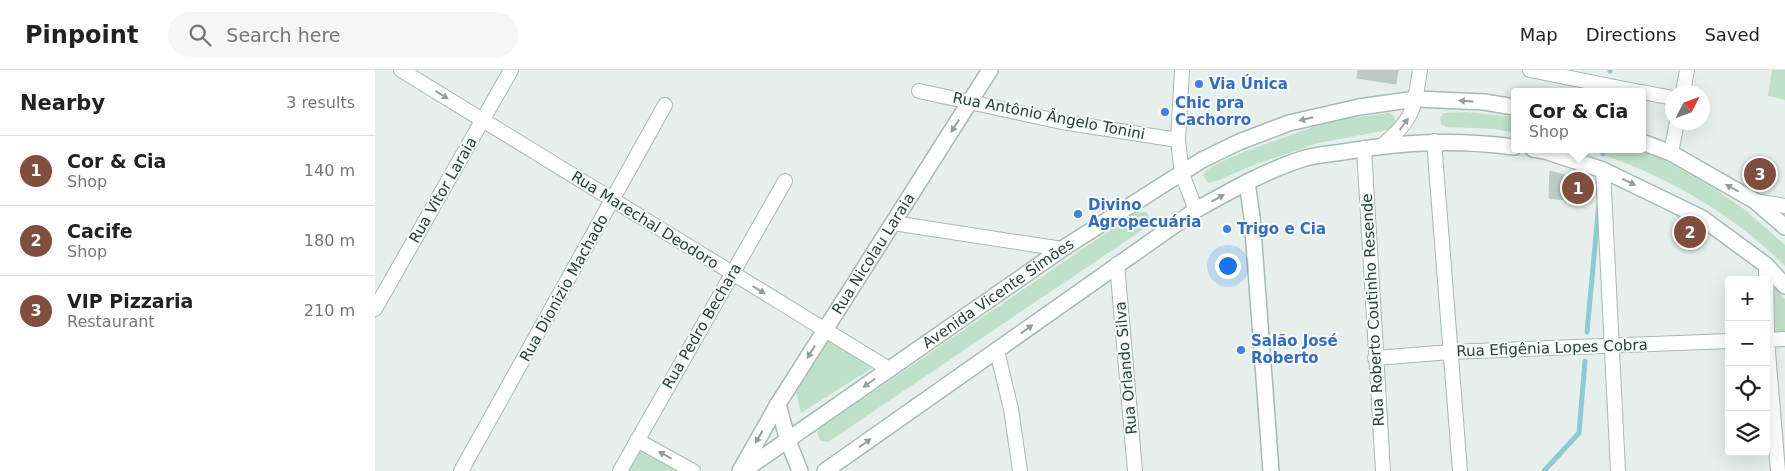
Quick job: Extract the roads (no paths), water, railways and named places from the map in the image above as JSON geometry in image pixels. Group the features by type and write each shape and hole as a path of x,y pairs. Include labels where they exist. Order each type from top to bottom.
{"main road":[{"name":"Rua Nicolau Laraia","path":"742,471 778,404 990,70"},
{"name":"Avenida Vicente Simões","path":"742,471 1062,250 1202,160 1239,142 1289,123 1359,106 1416,99 1484,102 1511,106"},
{"path":"825,471 997,351 1117,264 1196,210 1247,182 1303,158 1385,144 1434,142 1487,143 1511,147"},
{"path":"1646,144 1671,153 1755,200 1785,227"},
{"path":"1551,153 1603,170 1702,218 1766,265 1785,286"},
{"path":"1247,182 1253,217 1271,471"},
{"path":"778,404 788,441 800,471"}],"street":[{"name":"Rua Marechal Deodoro","path":"401,70 889,369"},
{"name":"Rua Vitor Laraia","path":"375,309 511,70"},
{"path":"1182,70 1178,140 1182,174 1196,210"},
{"path":"1385,144 1407,122 1416,99 1420,70"},
{"path":"1530,70 1621,88"},
{"path":"1684,85 1687,70"},
{"name":"Rua Antônio Ângelo Tonini","path":"919,91 1062,122 1178,140"},
{"path":"1646,93 1665,96"},
{"name":"Rua Dionizio Machado","path":"461,471 665,105"},
{"path":"1671,153 1675,130"},
{"path":"1434,142 1460,471"},
{"name":"Rua Roberto Coutinho Resende","path":"1364,148 1383,471"},
{"path":"1603,170 1618,471"},
{"name":"Rua Pedro Bechara","path":"620,471 785,181"},
{"path":"1755,200 1785,206"},
{"path":"893,223 1062,250"},
{"name":"Rua Orlando Silva","path":"1117,264 1135,471"},
{"path":"1766,265 1766,321"},
{"path":"1770,340 1785,339"},
{"name":"Rua Efigênia Lopes Cobra","path":"1375,358 1451,352 1725,341"},
{"path":"997,351 1011,409 1020,471"},
{"path":"1768,366 1778,471"},
{"path":"637,440 693,471"}],"waterway":[{"path":"1587,332 1599,203"},
{"path":"1544,471 1579,433 1585,361"}],"place":[{"name":"Via Única","path":"1199,84"},
{"name":"Chic pra Cachorro","path":"1165,112"},
{"name":"VIP Pizzaria","path":"1760,174"},
{"name":"Cor & Cia","path":"1578,188"},
{"name":"Divino Agropecuária","path":"1078,214"},
{"name":"Trigo e Cia","path":"1227,229"},
{"name":"Cacife","path":"1690,232"},
{"name":"Salão José Roberto","path":"1241,350"}]}
